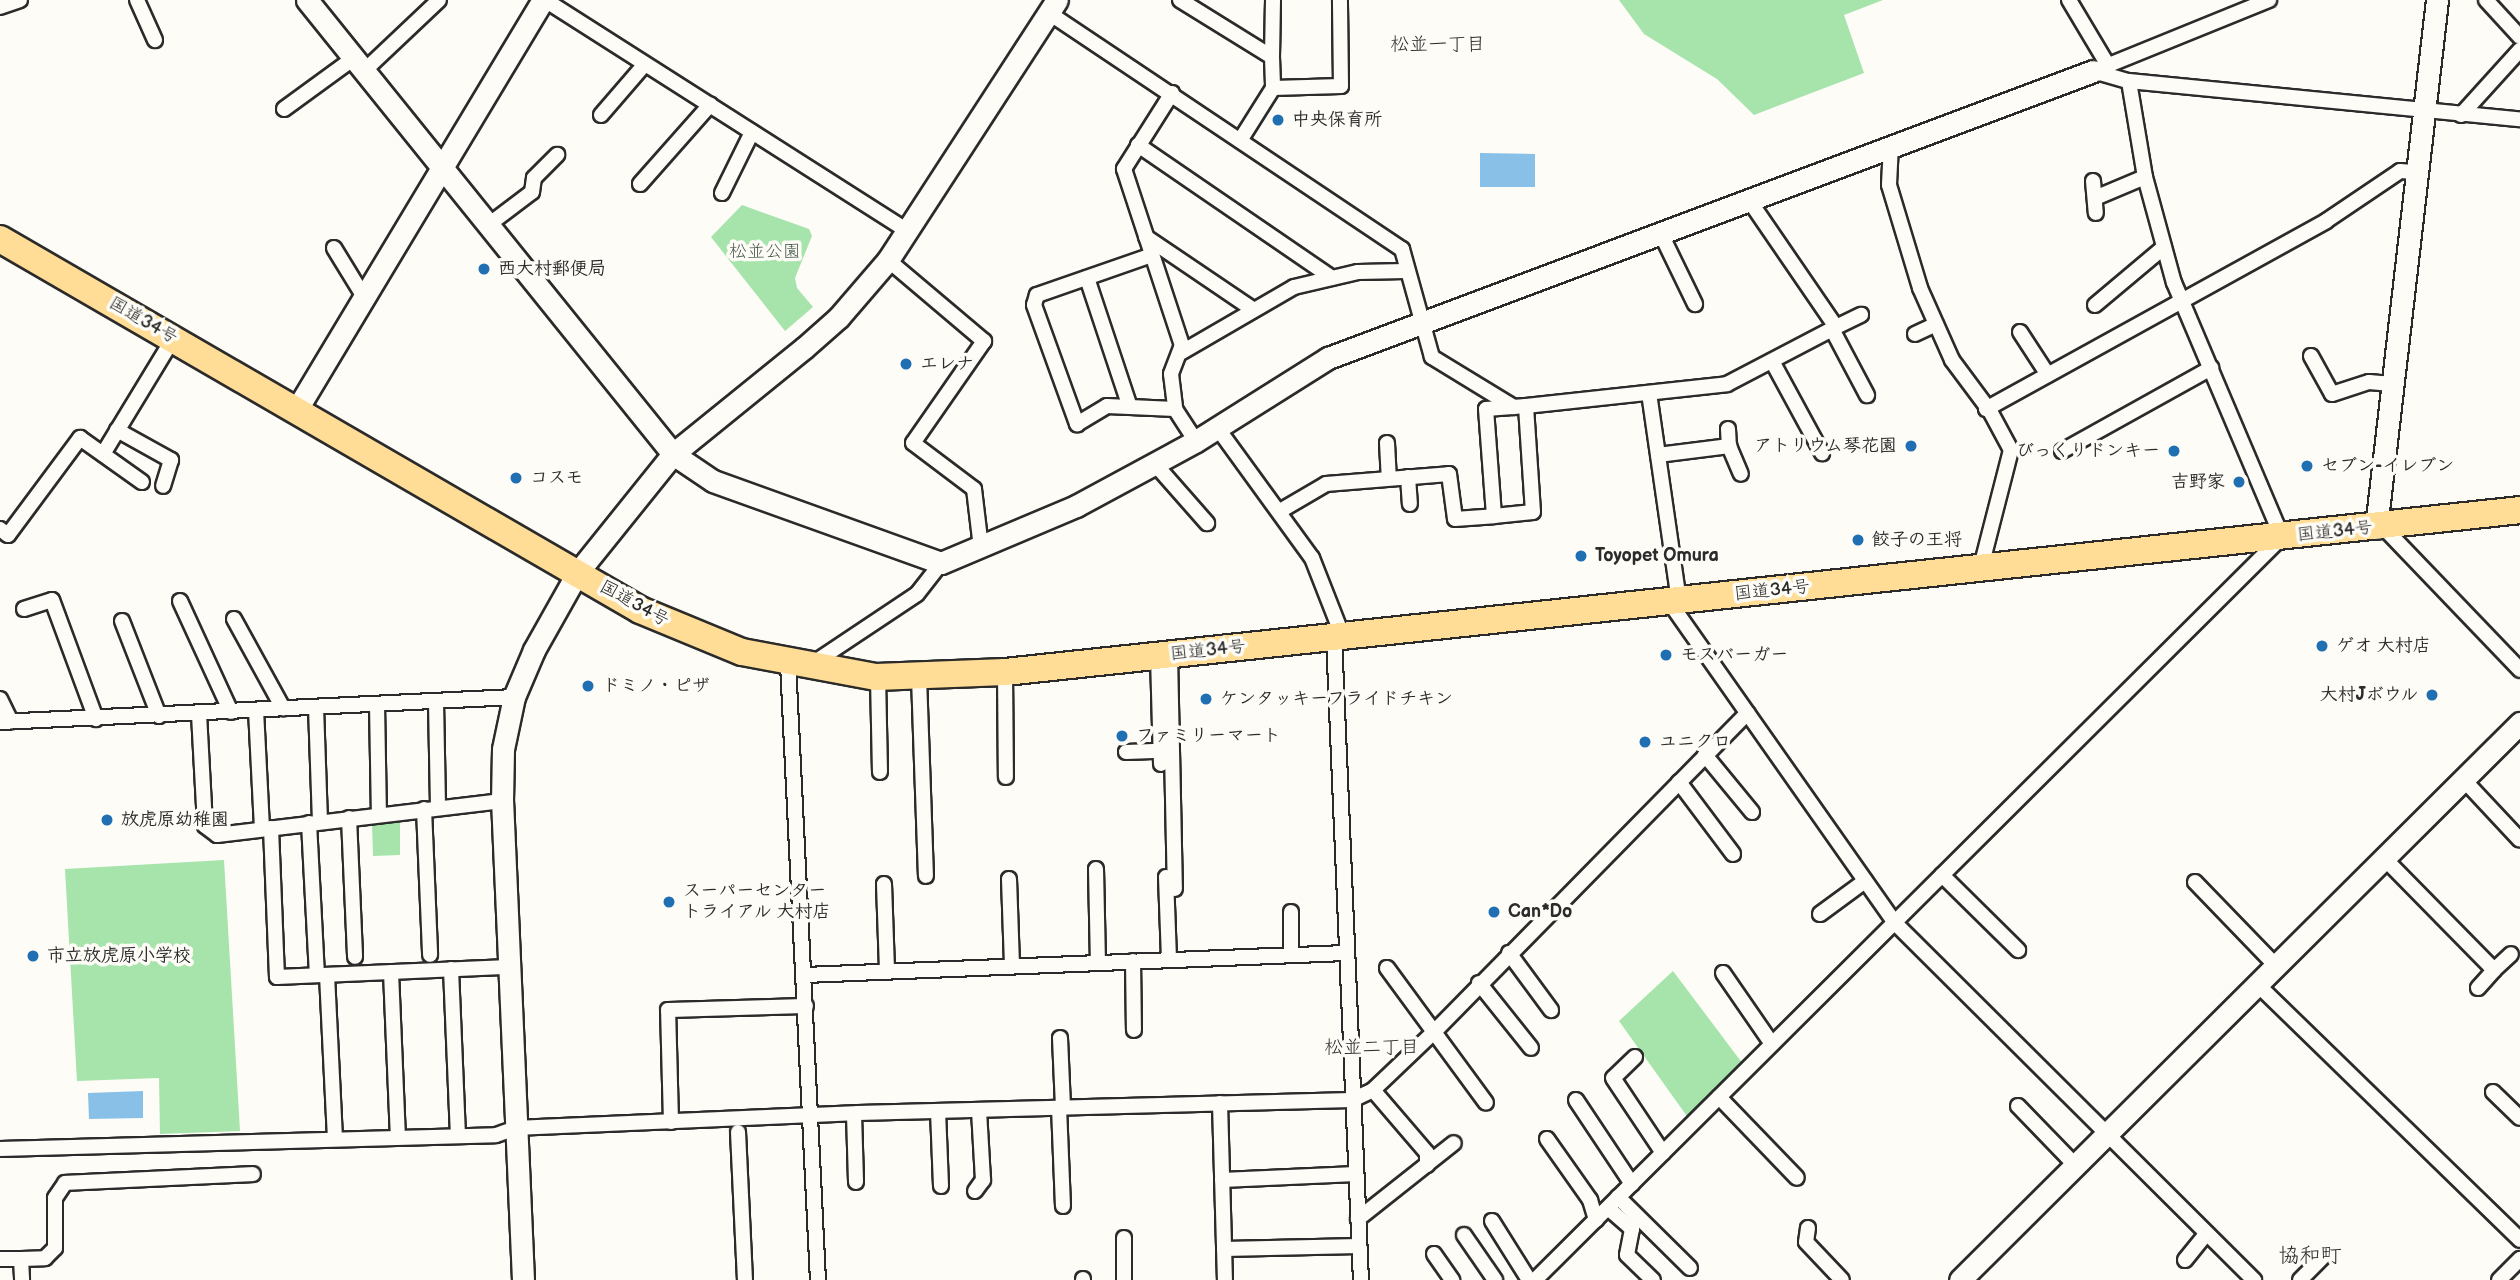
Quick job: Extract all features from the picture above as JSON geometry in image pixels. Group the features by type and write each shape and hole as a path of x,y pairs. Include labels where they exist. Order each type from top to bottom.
{"highway":[{"name":"国道34号","path":"0,239 640,610 692,634 798,665 878,677 1005,672 2520,510"}],"street":[{"path":"0,7 20,0"},
{"path":"137,0 155,40"},
{"path":"307,0 673,454 713,481 941,563"},
{"path":"284,109 359,65 439,0"},
{"path":"297,409 544,0 907,231"},
{"path":"1180,0 1272,57"},
{"path":"1241,139 1273,88 1273,0"},
{"path":"1273,88 1340,86 1340,0"},
{"path":"2069,0 2101,69 2129,81 2520,119"},
{"path":"818,1280 806,1006 798,665 917,594 941,563 981,548 1155,464 1328,358 1891,145 2101,69 2269,0"},
{"path":"2437,0 2392,384 2379,527 2520,670"},
{"path":"2486,0 2520,37"},
{"path":"523,1280 502,801 503,749 514,697 534,650 578,572 673,454 813,340 888,260 1053,6 1171,93 1402,249 1405,271 1432,357 1440,364 1520,406"},
{"path":"2461,114 2520,50"},
{"path":"601,115 645,64"},
{"path":"1492,1221 1536,1279 2282,537 2183,303 2164,247 2145,177 2129,81"},
{"path":"1171,93 1124,169 1182,352"},
{"path":"640,184 710,105"},
{"path":"722,193 752,132"},
{"path":"1138,145 1332,278"},
{"path":"1891,145 1889,185 1898,224 1936,324 1952,360 1986,408 2011,450 1981,567"},
{"path":"488,226 532,192 534,178 557,155"},
{"path":"1986,408 2183,303 2326,221 2400,171 2416,172"},
{"path":"2093,181 2095,206 2145,177"},
{"path":"1749,200 1834,328 1867,394"},
{"path":"1661,234 1695,304"},
{"path":"1146,237 1254,310"},
{"path":"2095,305 2164,247"},
{"path":"334,248 364,297"},
{"path":"1152,255 1037,295 1034,305 1068,409 1077,424 1107,406 1175,409"},
{"path":"888,260 984,341 913,443 974,489 981,548"},
{"path":"1196,441 1175,409 1171,374 1182,352 1294,287 1358,272 1405,271"},
{"path":"1087,278 1130,407"},
{"path":"1494,516 1486,409 1727,384 1861,314"},
{"path":"1915,334 1936,324"},
{"path":"2020,331 2048,375"},
{"path":"103,454 173,338"},
{"path":"2311,356 2332,394 2361,384 2392,384"},
{"path":"1772,361 1822,453"},
{"path":"2062,451 2211,368"},
{"path":"1649,393 1674,602 1747,713 1894,922 2105,1135 2254,1280"},
{"path":"1280,511 1326,484 1449,474 1455,519 1532,512 1520,406"},
{"path":"1216,426 1312,558 1338,637 1345,953 1361,1280"},
{"path":"1728,429 1729,446 1741,474"},
{"path":"117,430 171,460 163,485"},
{"path":"0,528 8,534 80,438 142,482"},
{"path":"1387,443 1389,477"},
{"path":"1658,455 1729,446"},
{"path":"1155,464 1207,523"},
{"path":"1408,477 1410,504"},
{"path":"24,609 52,600 96,719"},
{"path":"180,601 230,712"},
{"path":"234,619 283,708"},
{"path":"121,621 159,716"},
{"path":"1126,752 1161,757 1164,655"},
{"path":"1164,655 1175,889"},
{"path":"1005,672 1006,777"},
{"path":"878,677 880,772"},
{"path":"919,677 926,876"},
{"path":"0,699 5,722 514,697"},
{"path":"430,955 431,808 436,702"},
{"path":"377,704 379,815"},
{"path":"316,707 314,822 322,975 335,1139"},
{"path":"256,710 277,977 509,967"},
{"path":"199,713 205,826 217,835 502,801"},
{"path":"0,1149 496,1135 516,1128 854,1114 1352,1100 1373,1090 1434,1032 1479,983 1747,713"},
{"path":"1960,1280 2520,723"},
{"path":"1705,755 1752,812"},
{"path":"2463,779 2520,840"},
{"path":"1679,782 1733,854"},
{"path":"349,818 355,957"},
{"path":"1165,849 1169,960"},
{"path":"2384,858 2494,970"},
{"path":"1096,869 1098,963"},
{"path":"1942,875 2018,950"},
{"path":"1009,879 1012,966"},
{"path":"1821,914 1865,881"},
{"path":"2196,882 2276,965"},
{"path":"884,884 887,972"},
{"path":"1291,912 1291,955"},
{"path":"805,975 1345,953"},
{"path":"1509,953 1551,1010"},
{"path":"2478,988 2511,954"},
{"path":"1133,961 1134,1030"},
{"path":"1387,968 1486,1103"},
{"path":"451,969 458,1136"},
{"path":"391,972 398,1137"},
{"path":"1723,973 1772,1044"},
{"path":"1479,983 1531,1048"},
{"path":"2257,984 2520,1240"},
{"path":"671,1122 668,1010 806,1006"},
{"path":"1060,1038 1063,1206"},
{"path":"1635,1057 1613,1078 1663,1153"},
{"path":"1373,1090 1427,1153 1427,1164"},
{"path":"2493,1092 2520,1118"},
{"path":"1719,1097 1797,1178"},
{"path":"1576,1100 1632,1184"},
{"path":"1220,1103 1225,1280"},
{"path":"2018,1106 2075,1165"},
{"path":"975,1191 982,1180 979,1110"},
{"path":"939,1111 941,1186"},
{"path":"854,1114 856,1182"},
{"path":"738,1132 745,1280"},
{"path":"1547,1139 1590,1200 1596,1220"},
{"path":"1358,1219 1454,1143"},
{"path":"0,1259 45,1258 55,1248 55,1198 65,1184 253,1174"},
{"path":"1222,1180 1356,1174"},
{"path":"1613,1203 1690,1268"},
{"path":"1613,1203 1632,1229 1627,1255 1653,1280"},
{"path":"1808,1228 1806,1242 1842,1280"},
{"path":"2185,1260 2206,1234"},
{"path":"1464,1235 1495,1280"},
{"path":"1124,1238 1124,1280"},
{"path":"1224,1249 1359,1246"},
{"path":"1434,1254 1452,1280"},
{"path":"2300,1280 2323,1257"},
{"path":"21,1259 22,1280"},
{"path":"2499,1280 2520,1259"}],"green space":[{"path":"1619,0 1883,0 1844,15 1864,73 1754,115 1717,79 1644,34"},
{"name":"松並公園","path":"742,205 809,229 812,236 795,278 797,288 813,307 785,331 711,237"},
{"path":"372,823 400,823 400,855 373,856"},
{"path":"224,860 240,1131 160,1134 159,1078 77,1081 65,869"},
{"path":"1673,971 1743,1064 1689,1119 1619,1021"}],"water":[{"path":"1480,153 1535,154 1535,187 1480,187"},
{"path":"143,1091 143,1118 89,1119 88,1093"}],"place":[{"name":"中央保育所","path":"1278,120"},
{"name":"西大村郵便局","path":"484,269"},
{"name":"エレナ","path":"906,364"},
{"name":"アトリウム琴花園","path":"1911,446"},
{"name":"びっくりドンキー","path":"2174,451"},
{"name":"セブン-イレブン","path":"2307,466"},
{"name":"コスモ","path":"516,478"},
{"name":"吉野家","path":"2239,482"},
{"name":"餃子の王将","path":"1858,540"},
{"name":"Toyopet Omura","path":"1581,556"},
{"name":"ゲオ 大村店","path":"2322,646"},
{"name":"モスバーガー","path":"1666,655"},
{"name":"ドミノ・ピザ","path":"588,686"},
{"name":"大村Jボウル","path":"2432,695"},
{"name":"ケンタッキーフライドチキン","path":"1206,699"},
{"name":"ファミリーマート","path":"1122,736"},
{"name":"ユニクロ","path":"1645,742"},
{"name":"放虎原幼稚園","path":"107,820"},
{"name":"スーパーセンター トライアル 大村店","path":"669,902"},
{"name":"Can*Do","path":"1494,912"},
{"name":"市立放虎原小学校","path":"33,956"}],"district":[{"name":"松並一丁目","path":"1438,45"},
{"name":"松並二丁目","path":"1372,1048"},
{"name":"協和町","path":"2310,1256"}]}
